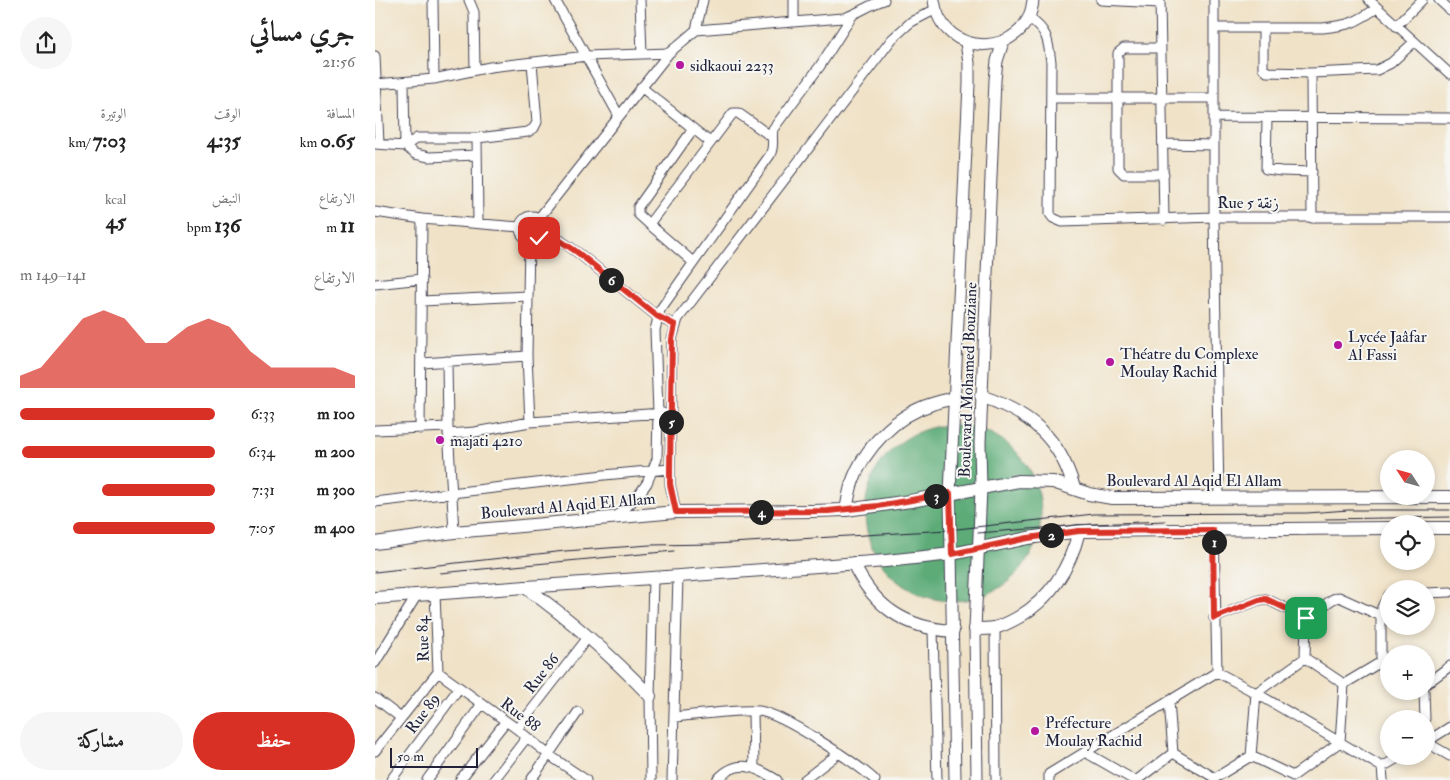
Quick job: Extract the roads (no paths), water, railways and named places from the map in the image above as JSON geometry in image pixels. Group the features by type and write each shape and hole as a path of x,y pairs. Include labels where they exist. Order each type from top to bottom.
{"main road":[{"path":"981,396 1001,403 1034,422 1059,451 1068,468 1074,488"},
{"path":"846,510 851,485 859,467 881,437 912,413 931,404 955,398"},
{"name":"Boulevard Al Aqid El Allam","path":"375,543 454,532 617,516 676,512 813,512 846,510 1030,480 1053,482 1089,494 1112,498 1450,497"},
{"path":"375,598 894,561 952,554 1028,538 1079,531 1380,528"},
{"path":"1435,528 1450,528"},
{"path":"975,629 995,628 1013,621 1044,599 1057,584 1071,559 1079,531"},
{"path":"853,563 868,590 891,612 911,623 933,630 953,631"},
{"path":"525,587 589,636 650,696"}],"street":[{"path":"433,0 434,79"},
{"path":"469,0 474,12 475,70"},
{"path":"555,0 619,116"},
{"path":"640,0 642,54"},
{"path":"696,30 703,0"},
{"path":"794,0 795,21"},
{"path":"676,512 670,484 672,339 675,325 681,314 892,39 911,22 935,5 942,23 952,35 966,43 980,46 1003,42 1020,30 1029,18 1033,0"},
{"path":"1101,0 1160,1 1164,220"},
{"path":"1214,0 1214,217 1219,497"},
{"path":"1369,0 1450,74"},
{"path":"1396,26 1422,0"},
{"path":"1439,0 1450,10"},
{"path":"539,218 669,53 696,30 852,16 879,1"},
{"path":"1214,28 1323,28 1348,25 1377,8"},
{"path":"617,516 638,496 653,470 659,448 655,330 657,316 663,304 770,155 774,146 773,129 778,120 820,66 852,16"},
{"path":"1029,18 1041,27 1047,38 1051,62 1051,98 1214,98"},
{"path":"1263,28 1264,70 1267,72 1311,73 1377,70 1391,62 1414,42"},
{"name":"Boulevard Mohamed Bouziane","path":"977,780 975,629 981,488 981,396 995,80 997,61 1003,42"},
{"name":"Boulevard Mohamed Bouziane","path":"955,780 950,493 969,74 966,43"},
{"path":"1161,48 1121,49 1118,53 1118,168 1124,174 1164,174"},
{"path":"376,84 434,79 489,67 587,56 669,53"},
{"path":"375,56 377,144 405,146 415,154 423,156 477,155"},
{"path":"405,146 417,138 477,138 528,132 534,128 537,122 532,63"},
{"path":"1311,73 1312,218"},
{"path":"404,82 405,146"},
{"path":"641,88 710,142"},
{"name":"Rue 5 زنقة","path":"1051,98 1050,214 1053,218 1062,222 1214,217 1450,217"},
{"path":"649,224 710,142 736,112 772,137"},
{"path":"1214,117 1450,118"},
{"path":"1267,118 1266,169 1281,172 1312,172"},
{"path":"693,129 638,207 638,214 693,262"},
{"path":"477,138 478,223"},
{"path":"1163,144 1214,145"},
{"path":"375,212 422,219 520,227"},
{"path":"544,230 539,238 529,240 522,235 520,227 527,217 539,218 542,221 544,230 577,252 657,316 675,325"},
{"path":"420,429 422,219"},
{"path":"529,240 527,356 530,422"},
{"path":"377,283 422,279"},
{"path":"422,301 527,296"},
{"path":"421,363 527,356"},
{"path":"447,361 448,431 454,532"},
{"path":"375,430 420,429 475,432 530,422 671,413"},
{"path":"375,502 670,469"},
{"path":"1213,530 1217,672"},
{"path":"672,780 678,577"},
{"path":"651,780 650,696 653,579"},
{"path":"1435,592 1450,592"},
{"name":"Rue 84","path":"375,751 438,672 435,593"},
{"path":"375,663 417,595"},
{"path":"1306,618 1333,599 1339,597 1380,616"},
{"path":"1214,618 1266,599 1306,618"},
{"path":"1305,658 1306,618"},
{"path":"995,628 997,780"},
{"path":"933,630 937,780"},
{"name":"Rue 86","path":"517,729 589,636"},
{"path":"1305,658 1344,684"},
{"path":"1251,756 1256,693 1305,658"},
{"path":"1344,684 1380,666"},
{"path":"1435,677 1450,666"},
{"name":"Rue 88","path":"438,672 517,729 579,778"},
{"path":"1217,672 1382,767"},
{"path":"1049,780 1049,774 1217,672"},
{"path":"1251,756 1293,778 1340,742 1344,684"},
{"name":"Rue 89","path":"391,780 459,688"},
{"path":"375,698 401,718"},
{"path":"1169,701 1173,754"},
{"path":"427,780 482,704"},
{"path":"674,717 753,711 773,714 839,754 875,780"},
{"path":"753,711 754,767"},
{"path":"531,780 577,712"},
{"path":"460,780 506,721"},
{"path":"1435,736 1450,727"},
{"path":"494,780 527,738"},
{"path":"1435,747 1450,756"},
{"path":"1085,752 1136,780 1173,754"},
{"path":"804,780 839,754"},
{"path":"1173,754 1215,779 1251,756"},
{"path":"717,780 733,768 754,767 777,780"},
{"path":"1382,767 1383,780"}],"tram line":[{"path":"375,572 565,551 948,530 1094,514 1450,510"},
{"path":"1325,519 1450,517"},
{"path":"978,533 1093,524 1165,521"},
{"path":"440,573 674,551"}],"place":[{"name":"sidkaoui 2233","path":"680,65"},
{"name":"Lycée Jaâfar Al Fassi","path":"1338,345"},
{"name":"Théatre du Complexe Moulay Rachid","path":"1110,362"},
{"name":"majati 4210","path":"440,440"},
{"name":"Préfecture Moulay Rachid","path":"1035,731"}]}
